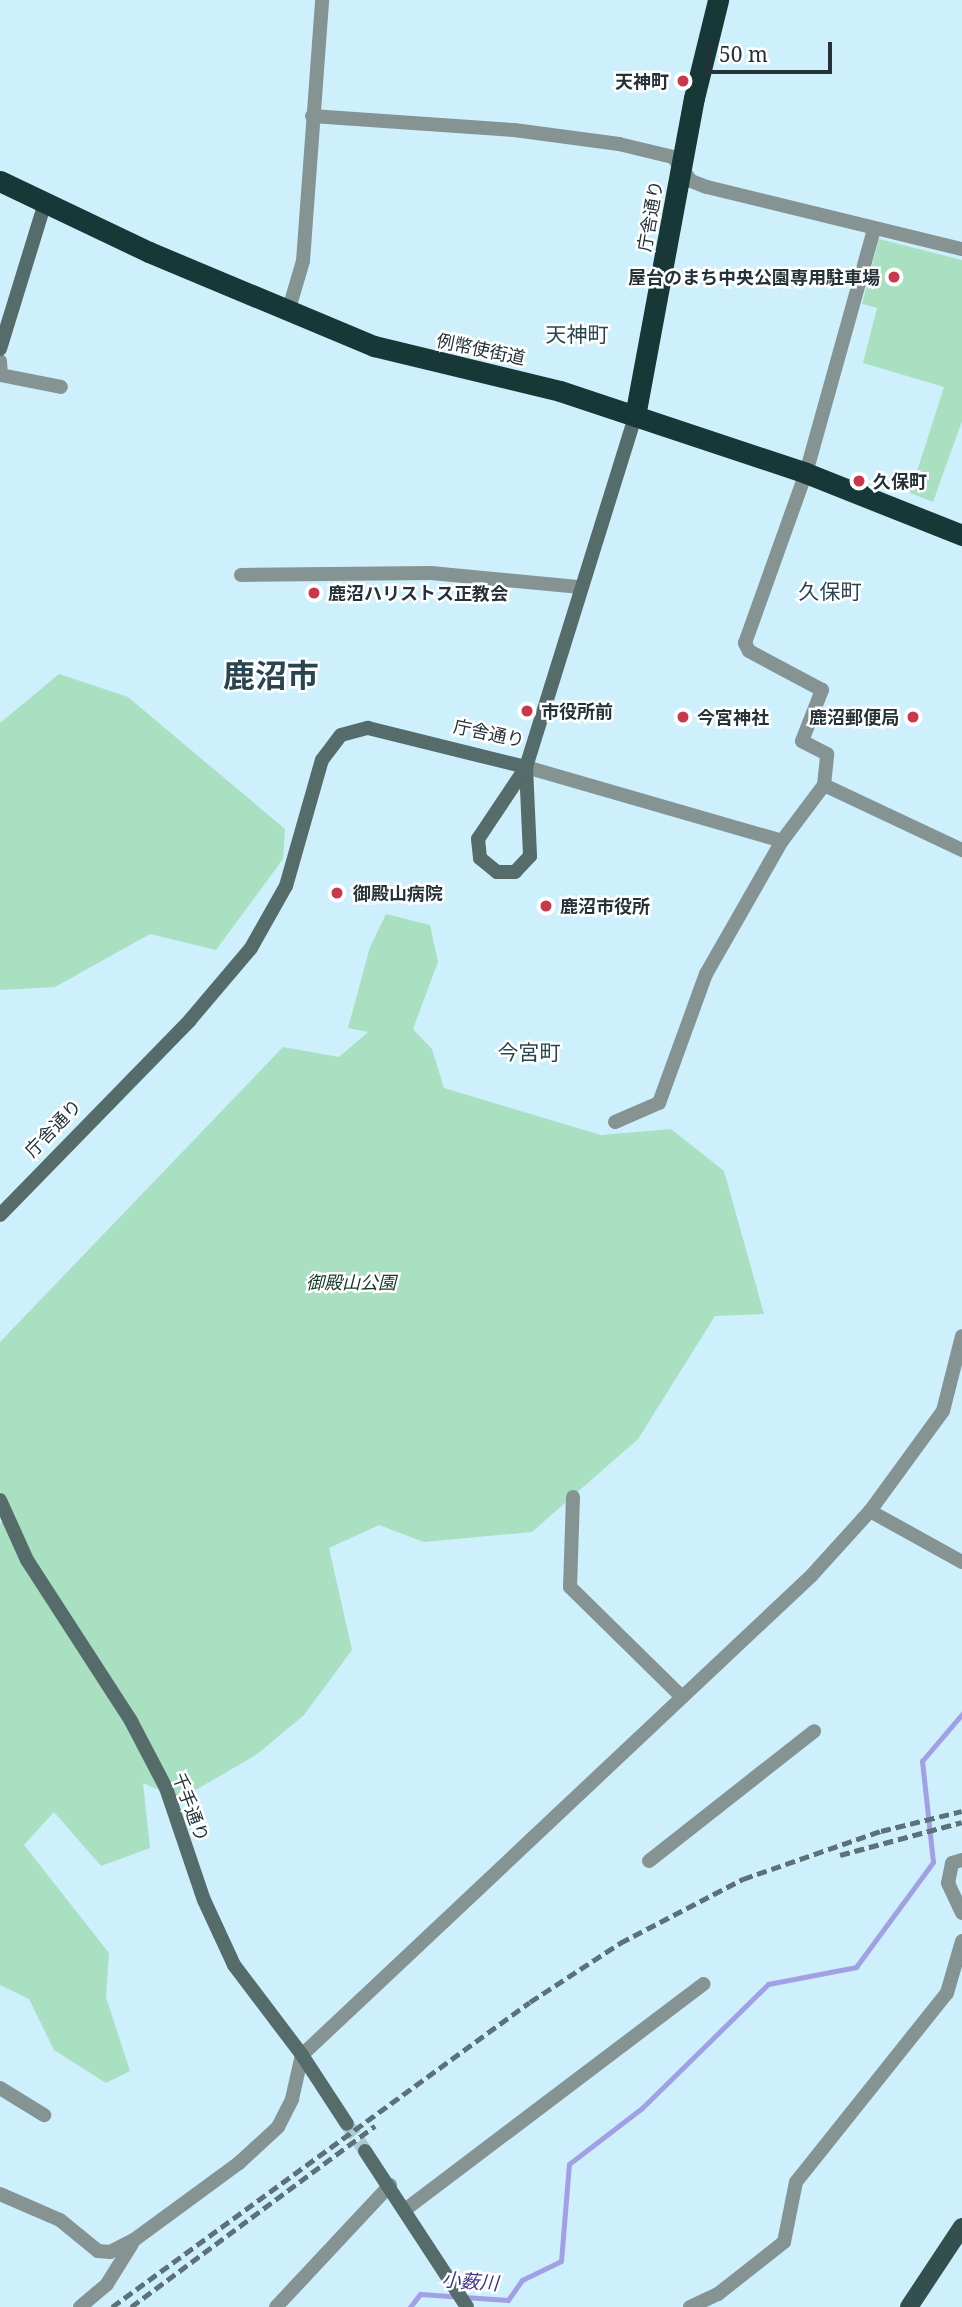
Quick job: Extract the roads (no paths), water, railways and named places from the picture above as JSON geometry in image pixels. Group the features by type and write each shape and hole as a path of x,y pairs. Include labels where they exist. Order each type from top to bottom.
{"highway":[{"name":"庁舎通り","path":"635,416 682,169 719,0"},
{"name":"例幣使街道","path":"0,181 288,312 399,354 508,377 635,416 806,473 962,535"}],"main road":[{"path":"909,2307 962,2227"}],"street":[{"path":"288,312 303,261 322,0"},
{"path":"312,116 584,137 673,157 691,181 707,187 962,249"},
{"path":"0,349 46,203"},
{"path":"615,1122 659,1103 706,974 782,841 824,785 827,754 802,741 822,690 749,651 745,643 806,473 874,229"},
{"path":"0,361 1,375 61,387"},
{"name":"庁舎通り","path":"0,1215 190,1020 251,948 286,886 323,760 341,735 368,728 526,767 635,416"},
{"path":"241,575 431,573 580,587"},
{"path":"526,767 782,841"},
{"path":"526,767 530,856 515,872 497,872 480,858 478,839 526,767"},
{"path":"824,785 960,844"},
{"path":"0,2194 60,2220 99,2250 119,2250 239,2163 278,2127 292,2099 302,2055 812,1575 870,1511 943,1411 962,1336"},
{"path":"573,1497 570,1587 682,1697"},
{"name":"千手通り","path":"0,1500 27,1560 131,1721 166,1788 204,1900 234,1965 302,2055 347,2124"},
{"path":"870,1511 962,1562"},
{"path":"649,1861 814,1731"},
{"path":"962,1860 952,1863 948,1883 962,1913"},
{"path":"690,2307 719,2294 784,2242 796,2182 947,1993 962,1941"},
{"path":"405,2209 703,1984"},
{"path":"0,2088 44,2115"},
{"path":"365,2151 390,2185 467,2307"},
{"path":"276,2307 390,2185"},
{"path":"79,2307 107,2284 137,2237"}],"waterway":[{"name":"小薮川","path":"410,2307 420,2294 508,2300 522,2280 561,2261 569,2164 642,2108 768,1984 856,1967 933,1862 922,1761 962,1714"}],"tunnel":[{"path":"347,2124 365,2151"}],"railway":[{"path":"112,2307 530,2002 620,1943 743,1879 881,1831 962,1811"},
{"path":"840,1855 962,1822"},
{"path":"131,2307 375,2126"}],"place":[{"name":"天神町","path":"683,81"},
{"name":"屋台のまち中央公園専用駐車場","path":"894,277"},
{"name":"久保町","path":"859,481"},
{"name":"鹿沼ハリストス正教会","path":"314,593"},
{"name":"市役所前","path":"527,711"},
{"name":"今宮神社","path":"683,717"},
{"name":"鹿沼郵便局","path":"913,717"},
{"name":"御殿山病院","path":"337,893"},
{"name":"鹿沼市役所","path":"546,906"}],"district":[{"name":"天神町","path":"577,334"},
{"name":"久保町","path":"830,591"},
{"name":"鹿沼市","path":"271,675"},
{"name":"今宮町","path":"529,1052"}],"park label":[{"name":"御殿山公園","path":"351,1282"}]}
